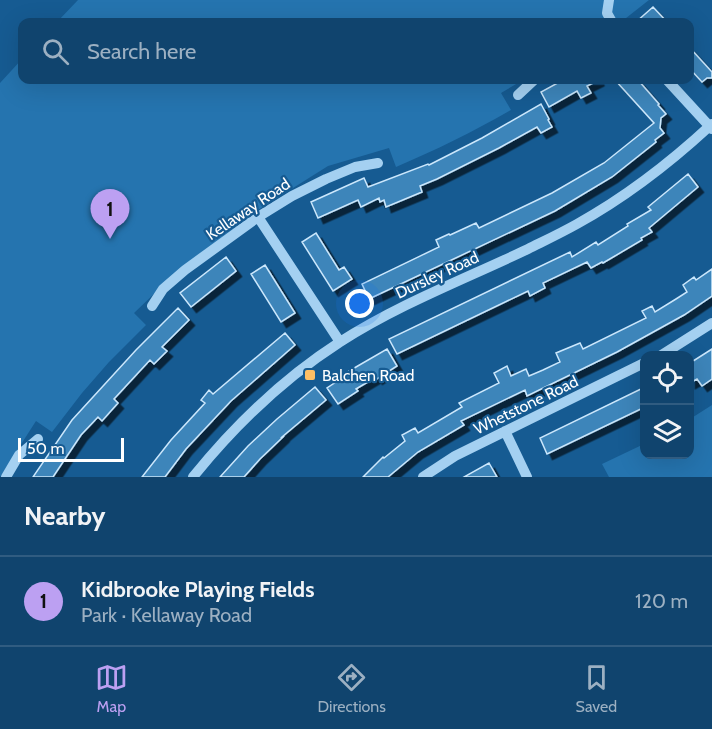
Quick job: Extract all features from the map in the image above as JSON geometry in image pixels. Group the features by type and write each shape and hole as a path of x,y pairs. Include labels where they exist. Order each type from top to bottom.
{"street":[{"path":"609,0 607,13 610,18"},
{"path":"518,94 529,84"},
{"path":"671,84 711,126"},
{"name":"Dursley Road","path":"193,477 239,425 271,395 340,342 380,319 576,225 649,178 711,126"},
{"name":"Kellaway Road","path":"152,306 163,289 185,270 292,195 355,166 378,163"},
{"path":"258,217 340,342"},
{"path":"668,351 712,323"},
{"name":"Whetstone Road","path":"423,477 455,456 640,365"},
{"path":"505,431 528,477"},
{"path":"6,477 19,455 38,439"}],"shaded area":[{"path":"78,0 649,0 626,18 61,18"},
{"path":"18,63 18,84 516,84 501,93 511,110 497,118 396,167 389,148 328,166 258,210 181,268 134,313 146,325 109,362 52,432 36,421 0,477 0,83"},
{"path":"712,405 712,477 609,477 602,464 640,446 640,459 694,459 694,416"}],"building":[{"path":"653,7 663,18 641,18"},
{"path":"694,52 712,72 712,78 707,78 702,82 694,73"},
{"path":"556,84 591,84 587,86 591,93 581,98 577,91 549,107 541,92"},
{"path":"619,84 642,84 666,114 661,118 660,128 664,133 655,140 656,142 612,177 555,211 369,299 362,284 439,247 436,240 476,223 479,228 552,193 604,163 654,123"},
{"path":"541,104 552,127 541,133 537,127 420,186 422,192 386,207 384,200 380,202 379,198 361,207 358,200 318,218 311,202 364,178 368,187 429,165"},
{"path":"688,174 698,187 649,228 652,232 641,238 642,240 603,263 591,268 587,262 543,283 545,288 530,296 528,291 397,354 389,339 570,252 572,257 596,242 598,245 651,210 648,207"},
{"path":"316,233 339,270 344,267 352,279 333,291 302,242"},
{"path":"226,257 236,271 191,307 180,293"},
{"path":"265,265 295,313 281,322 251,274"},
{"path":"712,269 712,296 684,315 617,352 527,396 525,390 461,421 464,425 418,452 388,477 363,477 383,457 405,441 402,435 415,428 418,433 462,407 459,403 499,383 494,373 507,366 511,376 526,369 529,376 560,362 556,353 580,343 583,349 646,318 642,311 652,306 655,312 687,292 683,285 694,277 696,280"},
{"path":"178,308 189,320 162,347 167,351 154,364 150,360 114,399 118,403 102,421 98,417 81,435 53,477 33,477 72,420"},
{"path":"285,333 295,345 231,401 186,449 165,477 142,477 171,440 205,403 201,400 209,390 213,394"},
{"path":"387,349 397,366 356,389 358,391 338,404 327,388 342,378 341,376"},
{"path":"712,349 712,379 702,386 697,379 694,381 694,360"},
{"path":"315,387 326,400 282,437 244,477 220,477 248,446"},
{"path":"640,389 640,409 547,454 540,438"},
{"path":"489,463 497,477 464,477"}],"place":[{"name":"Kidbrooke Playing Fields","path":"110,239"},
{"name":"Balchen Road","path":"310,375"}]}
